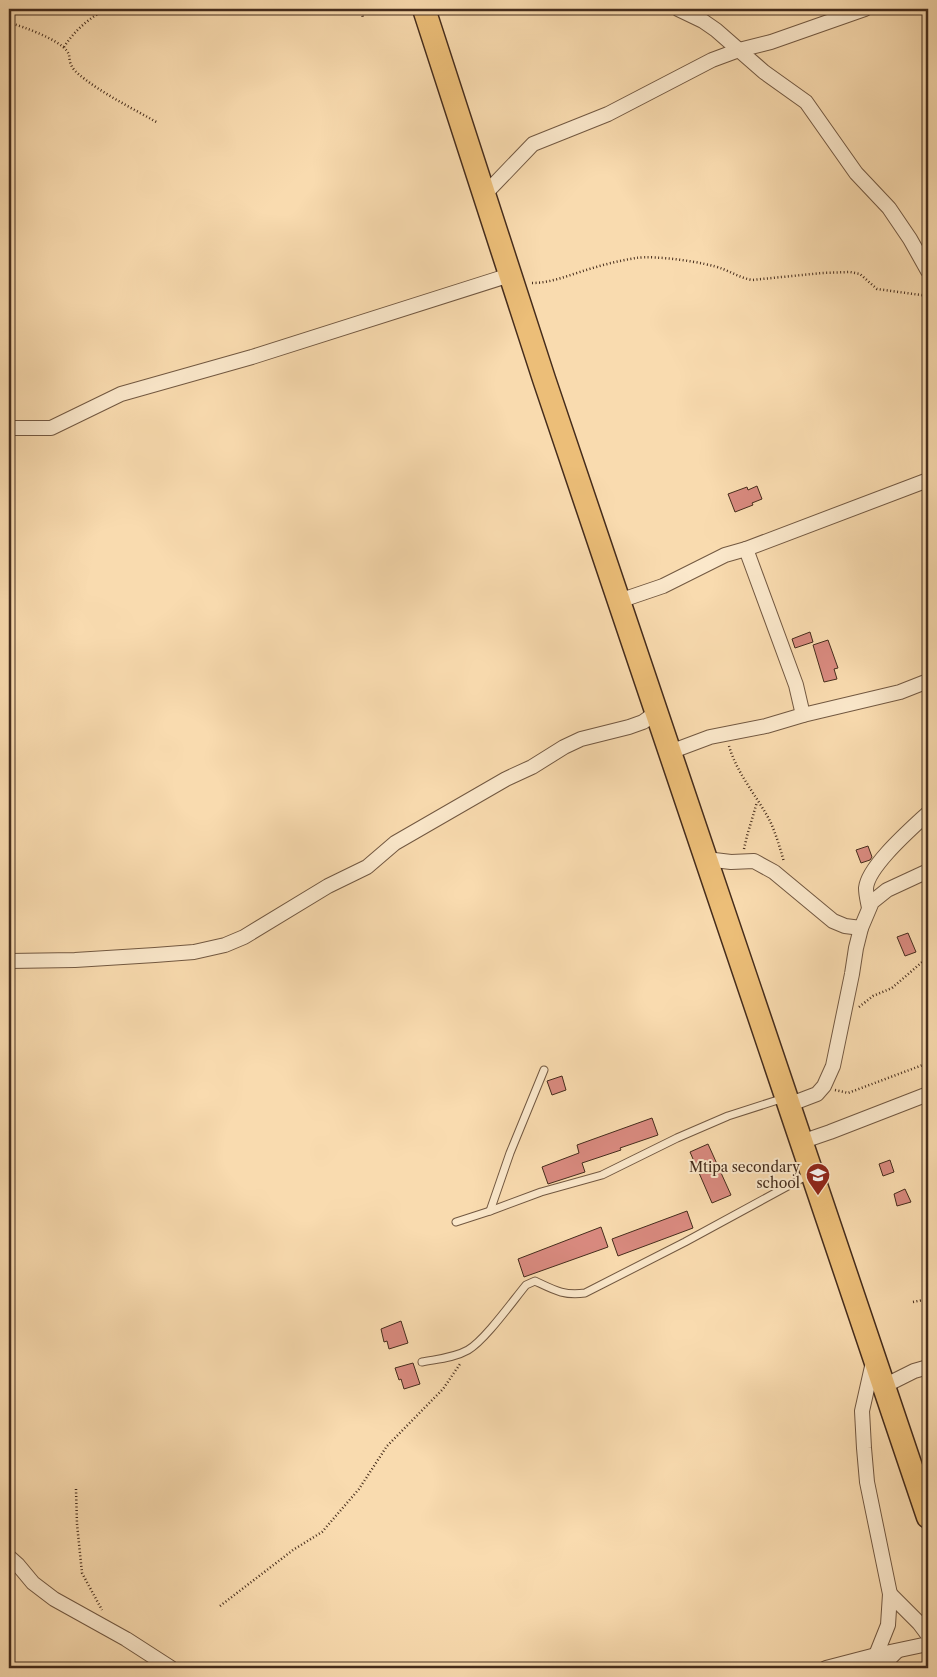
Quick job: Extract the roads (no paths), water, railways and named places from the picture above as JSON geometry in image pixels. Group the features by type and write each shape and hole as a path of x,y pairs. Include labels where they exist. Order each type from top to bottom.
{"main road":[{"path":"424,9 619,601 928,1517"}],"street":[{"path":"678,9 703,21 716,30 764,72 798,95 811,108 856,173 894,216 910,239 928,271"},
{"path":"485,194 533,144 608,114 712,60 739,50 771,42 865,9"},
{"path":"9,428 51,428 121,394 512,279"},
{"path":"619,601 663,586 725,555 746,549 928,480"},
{"path":"746,549 796,685 803,714"},
{"path":"670,752 710,737 766,726 803,714 900,692 928,681"},
{"path":"9,961 75,960 155,955 194,952 225,945 244,937 328,886 373,864 395,843 506,779 532,767 564,747 580,739 643,722 657,712"},
{"path":"869,908 866,889 868,881 882,859 901,838 928,814"},
{"path":"706,859 731,862 741,860 754,861 774,872 833,921 845,926 861,928"},
{"path":"787,1097 796,1102 817,1094 824,1086 834,1066 856,948 861,928 872,902 887,890 928,871"},
{"path":"802,1142 928,1094"},
{"path":"874,1358 862,1412 864,1448 868,1482 890,1594 888,1625 878,1662"},
{"path":"884,1386 914,1371 928,1367"},
{"path":"9,1557 32,1583 54,1599 172,1668"},
{"path":"890,1594 919,1623 928,1635"},
{"path":"830,1668 878,1662 897,1650 923,1645 928,1646"}],"lane":[{"path":"490,1211 510,1154 544,1070"},
{"path":"456,1222 541,1192 602,1175 677,1138 728,1116 787,1097"},
{"path":"422,1362 456,1355 470,1348 481,1339 526,1285 532,1281 561,1293 571,1295 585,1293 685,1242 812,1173"}],"place":[{"name":"Mtipa secondary school","path":"818,1196"}]}
